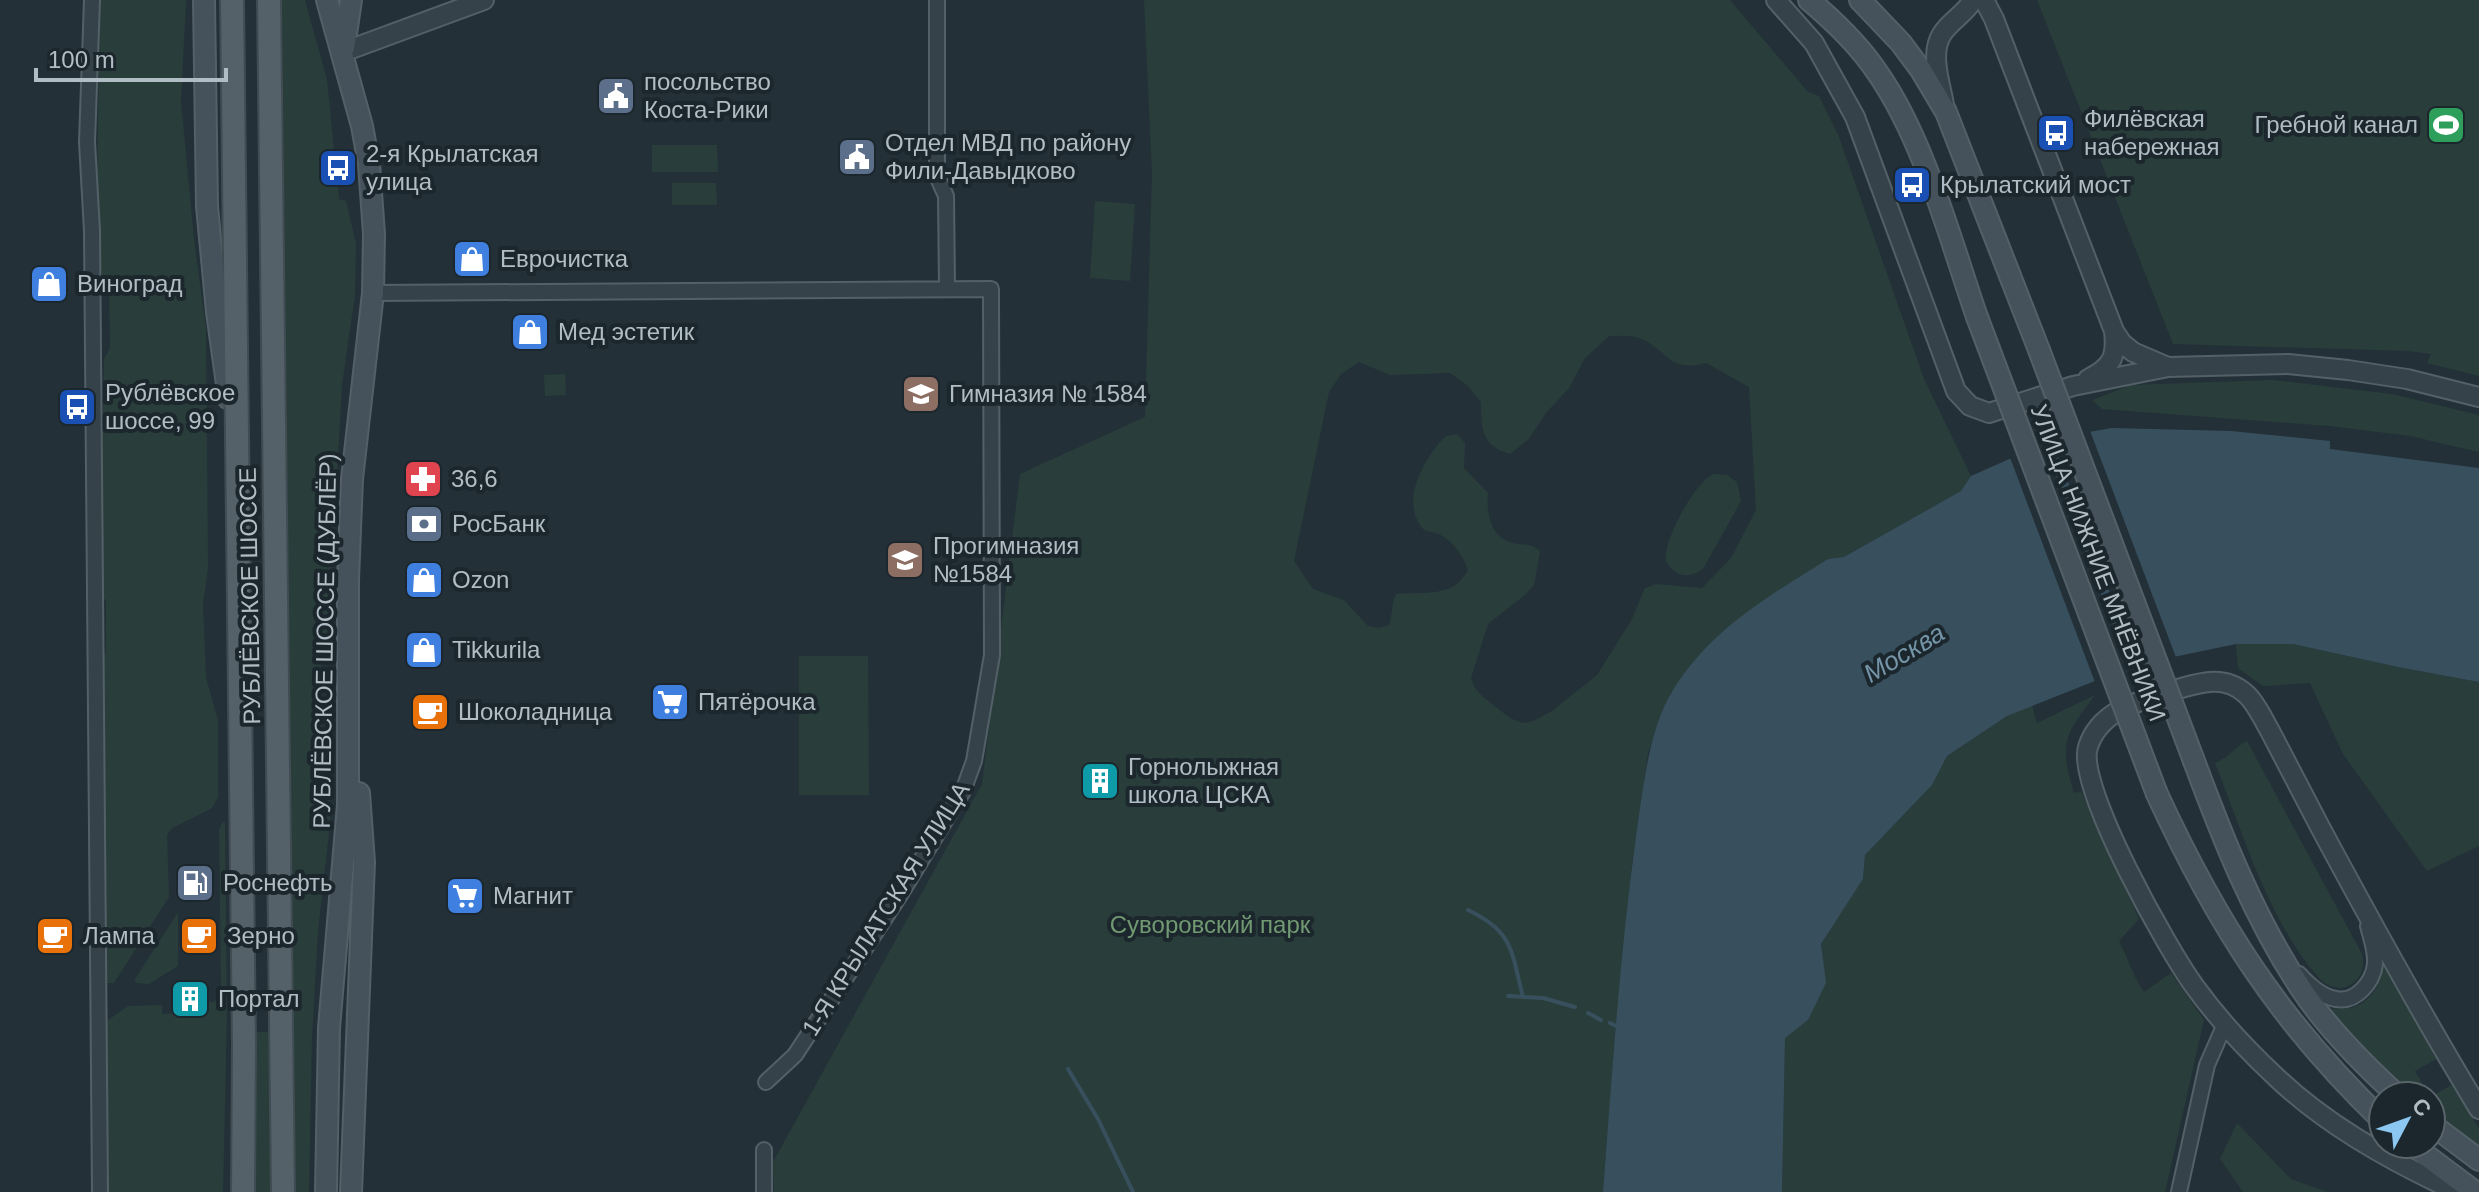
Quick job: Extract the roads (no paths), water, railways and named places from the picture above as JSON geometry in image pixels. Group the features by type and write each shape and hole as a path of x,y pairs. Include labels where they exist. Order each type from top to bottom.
{"main road":[{"path":"204,0 207,206 217,312 237,457"},
{"name":"РУБЛЁВСКОЕ ШОССЕ","path":"232,0 243,1192"},
{"name":"РУБЛЁВСКОЕ ШОССЕ","path":"269,0 283,1192"},
{"name":"РУБЛЁВСКОЕ ШОССЕ (ДУБЛЁР)","path":"326,1192 329,1028 346,851 352,479 373,293 374,234 369,164 343,52 327,0"},
{"path":"343,52 351,0"},
{"name":"УЛИЦА НИЖНИЕ МНЁВНИКИ","path":"1809,0 1848,36 1877,71 1901,112 2157,794 2181,847 2257,978 2301,1035 2367,1106"},
{"path":"1860,0 1915,61 1946,112"},
{"name":"УЛИЦА НИЖНИЕ МНЁВНИКИ","path":"1946,112 2237,870 2301,989 2382,1080"},
{"path":"349,752 361,806 364,862 351,1192"},
{"path":"2447,1136 2479,1160"},
{"path":"2432,1160 2475,1192"}],"street":[{"path":"92,0 87,142 92,260 100,1192"},
{"path":"343,52 484,0"},
{"path":"373,293 947,287 946,196 937,176 937,0"},
{"path":"1776,0 1814,43 1855,117 1956,391 1970,406 1989,413 2073,386 2168,367 2288,364 2407,379 2479,397"},
{"path":"1946,112 1936,59 1938,43 1942,34 1973,0"},
{"path":"1984,0 1990,7 2114,331 2133,352 2168,367"},
{"name":"1-Я КРЫЛАТСКАЯ УЛИЦА","path":"766,1082 795,1055 900,895 963,791 974,761 992,655 991,289 947,287"},
{"path":"2073,386 2095,376 2114,358 2114,331"},
{"path":"2458,1192 2337,1125 2276,1077 2225,1024 2194,986 2151,915 2101,809 2085,759 2088,744 2109,717 2124,706 2200,682 2219,681 2247,695 2270,732 2360,903 2479,1109"},
{"path":"2282,956 2308,984 2338,1000 2351,998 2362,991 2375,965 2374,947 2360,903"},
{"path":"2179,1192 2207,1065 2225,1024"},
{"path":"764,1150 764,1192"}],"water":[{"name":"Москва","path":"2112,428 2231,431 2330,441 2330,449 2479,468 2479,682 2293,644 2236,644 2135,665 2007,716 1947,756 1932,785 1865,855 1863,879 1821,944 1826,983 1808,1020 1785,1038 1782,1192 1603,1192 1621,969 1636,836 1652,742 1673,690 1688,668 1723,631 1828,559 1844,557 1961,491 1971,476 2034,448"}],"waterway":[{"path":"1468,910 1494,926 1508,944 1523,997"},
{"path":"1508,996 1543,998 1575,1007"},
{"path":"1588,1013 1601,1020"},
{"path":"1610,1023 1616,1026"},
{"path":"1068,1069 1098,1119 1133,1192"}],"place":[{"name":"посольство Коста-Рики","path":"616,96"},
{"name":"Гребной канал","path":"2446,125"},
{"name":"Филёвская набережная","path":"2056,133"},
{"name":"Отдел МВД по району Фили-Давыдково","path":"857,157"},
{"name":"2-я Крылатская улица","path":"338,168"},
{"name":"Крылатский мост","path":"1912,185"},
{"name":"Еврочистка","path":"472,259"},
{"name":"Виноград","path":"49,284"},
{"name":"Мед эстетик","path":"530,332"},
{"name":"Гимназия № 1584","path":"921,394"},
{"name":"Рублёвское шоссе, 99","path":"77,407"},
{"name":"36,6","path":"423,479"},
{"name":"РосБанк","path":"424,524"},
{"name":"Прогимназия №1584","path":"905,560"},
{"name":"Ozon","path":"424,580"},
{"name":"Tikkurila","path":"424,650"},
{"name":"Пятёрочка","path":"670,702"},
{"name":"Шоколадница","path":"430,712"},
{"name":"Горнолыжная школа ЦСКА","path":"1100,781"},
{"name":"Роснефть","path":"195,883"},
{"name":"Магнит","path":"465,896"},
{"name":"Лампа","path":"55,936"},
{"name":"Зерно","path":"199,936"},
{"name":"Портал","path":"190,999"}],"park label":[{"name":"Суворовский парк","path":"1210,925"}]}
